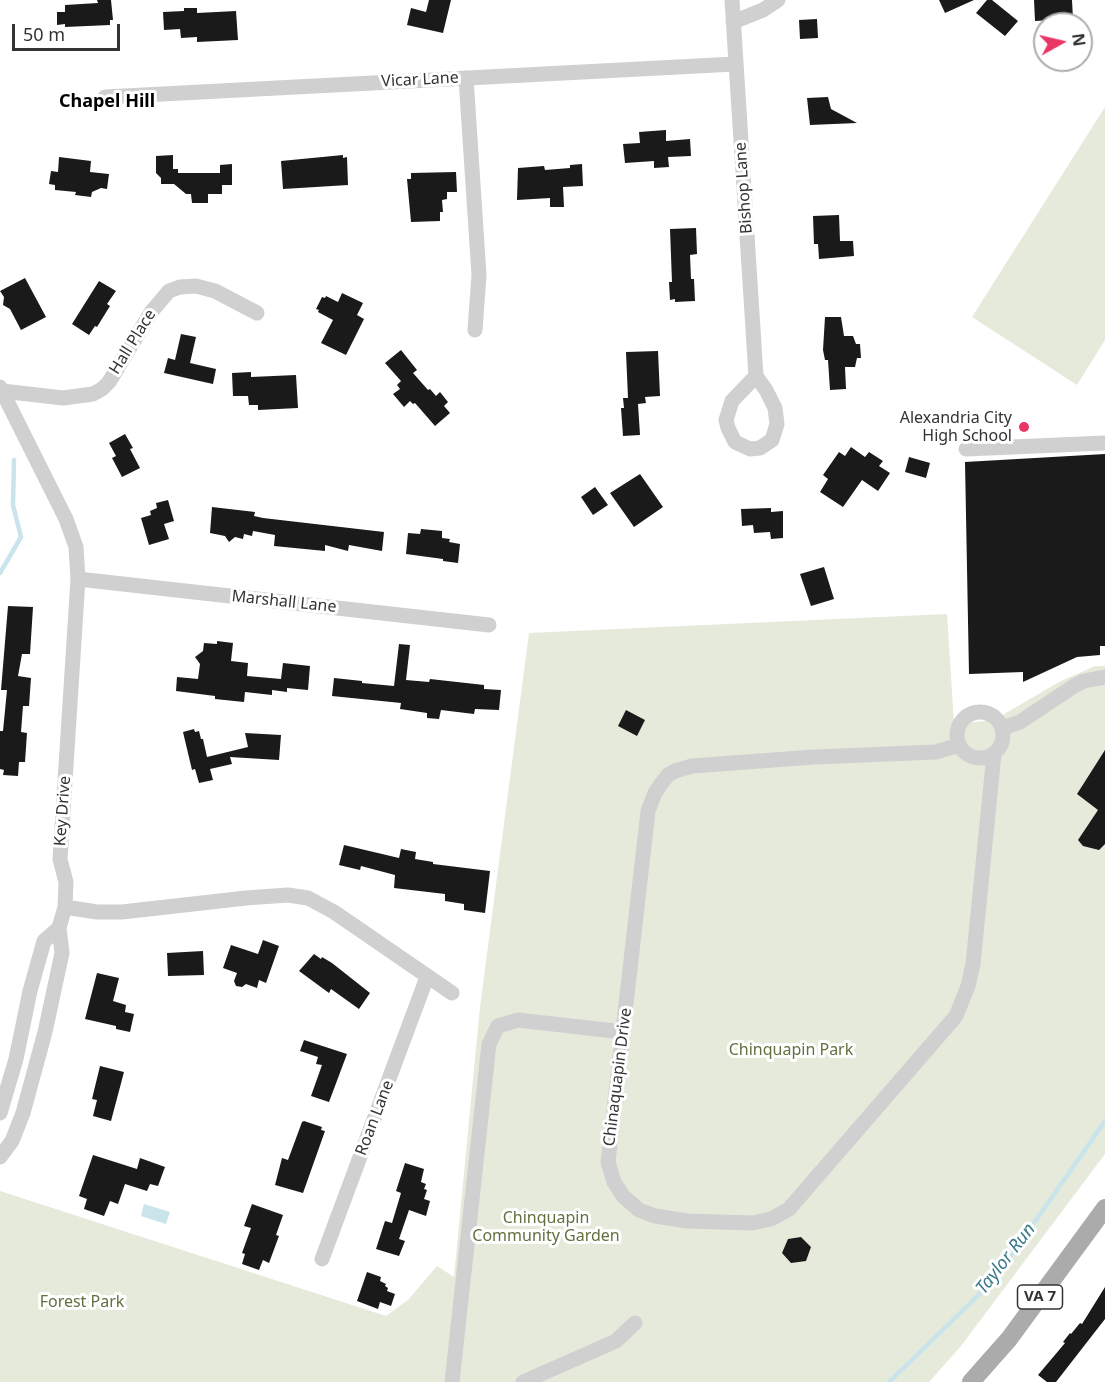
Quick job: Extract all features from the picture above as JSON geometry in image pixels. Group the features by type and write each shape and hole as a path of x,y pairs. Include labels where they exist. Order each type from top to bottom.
{"main road":[{"name":"VA 7","path":"971,1382 1009,1339 1105,1208"}],"street":[{"name":"Bishop Lane","path":"732,0 756,376 775,408 777,424 772,440 760,448 750,449 735,442 726,420 732,401 756,376"},
{"path":"733,22 763,10 778,0"},
{"name":"Vicar Lane","path":"105,97 697,68 735,64"},
{"path":"466,78 479,274 475,330"},
{"name":"Hall Place","path":"1,389 63,398 93,394 102,389 109,382 156,305 169,291 180,287 196,286 215,291 257,313"},
{"name":"Key Drive","path":"1,389 66,519 76,547 78,579 60,859 66,882 65,907 59,928"},
{"path":"966,449 1105,443"},
{"name":"Marshall Lane","path":"78,579 489,625"},
{"path":"994,754 980,759 974,758 959,745 957,730 960,723 971,713 986,712 993,715 1003,728 1020,722 1084,681 1105,677"},
{"name":"Chinaquapin Drive","path":"959,745 936,752 814,757 682,768 668,775 655,793 648,811 608,1162 614,1182 623,1196 639,1210 655,1216 687,1221 752,1223 771,1219 789,1209 956,1016 968,986 973,964 994,754 1003,742 1003,728"},
{"path":"65,907 97,912 122,912 246,898 288,895 308,898 334,912 452,993"},
{"path":"0,1113 16,1059 30,991 44,941 59,928"},
{"path":"0,1157 12,1141 23,1113 45,1032 62,953 59,928"},
{"name":"Roan Lane","path":"322,1259 427,977"},
{"path":"452,1382 489,1044 498,1026 518,1020 623,1032"},
{"path":"523,1382 616,1341 635,1323"}],"green space":[{"path":"1105,107 1105,340 1077,385 972,317"},
{"name":"Chinquapin Park","path":"947,614 954,724 994,720 1059,682 1095,666 1105,666 1105,1154 961,1346 929,1382 0,1382 0,1191 386,1316 408,1300 437,1266 454,1277 480,1007 529,633"}],"water":[{"path":"144,1204 170,1212 166,1224 141,1216"}],"building":[{"path":"97,0 111,0 113,20 110,20 110,25 65,27 65,24 57,25 57,12 65,12 65,5 98,3"},
{"path":"429,0 451,0 443,33 407,25 411,8 426,12"},
{"path":"939,0 974,0 945,13"},
{"path":"987,0 992,0 1018,21 1005,36 976,13"},
{"path":"1034,0 1072,0 1073,12 1035,12"},
{"path":"184,8 197,8 197,13 236,11 238,40 197,42 197,37 181,38 180,29 164,30 163,12 184,11"},
{"path":"817,19 818,38 800,39 799,20"},
{"path":"828,97 831,109 857,123 810,125 807,98"},
{"path":"666,130 666,141 690,139 691,156 668,157 669,167 654,168 654,161 625,163 623,144 640,143 639,132"},
{"path":"173,155 173,169 178,169 178,173 220,173 220,165 232,164 232,185 222,185 222,194 208,194 208,203 192,203 191,194 186,194 174,184 161,184 161,178 156,173 156,156"},
{"path":"343,155 343,158 347,157 348,185 283,189 281,161"},
{"path":"59,157 91,161 90,172 109,174 107,189 101,188 92,192 91,197 75,195 76,192 55,190 55,185 49,184 51,171 58,172"},
{"path":"582,164 583,186 563,187 564,207 550,207 550,198 517,200 518,168 544,166 545,170 570,168 570,165"},
{"path":"456,172 457,192 447,192 447,199 442,200 443,212 440,212 440,221 411,222 407,179 411,179 411,173"},
{"path":"839,215 840,241 853,241 854,256 819,259 818,244 814,244 813,216"},
{"path":"696,228 697,254 690,255 695,301 675,302 675,299 670,300 669,282 672,282 670,229"},
{"path":"25,278 46,317 21,330 10,309 3,305 4,297 0,291"},
{"path":"99,281 116,291 107,304 110,306 89,335 72,324"},
{"path":"342,293 363,303 357,315 364,319 346,355 321,343 333,320 316,309 322,297 326,296 338,302"},
{"path":"825,317 841,317 844,336 853,336 856,344 860,344 861,358 857,358 855,367 845,367 846,389 830,390 828,360 825,360 823,350"},
{"path":"181,334 196,337 190,363 216,369 213,384 164,373 168,358 175,360"},
{"path":"401,350 417,370 413,373 428,390 430,389 436,396 440,392 448,402 444,406 450,413 435,426 415,403 410,401 404,407 393,394 400,389 397,385 401,381 385,363"},
{"path":"658,351 660,396 645,397 646,403 638,404 640,435 623,436 621,408 624,408 623,398 628,398 626,352"},
{"path":"251,372 251,377 296,375 298,408 258,410 258,405 249,405 248,396 233,396 232,373"},
{"path":"125,434 140,468 122,477 112,458 116,456 109,443"},
{"path":"851,447 865,457 869,452 883,461 879,466 890,473 878,491 862,480 843,507 820,492 828,479 823,475 839,452 845,456"},
{"path":"1105,454 1105,646 1100,646 1100,655 1077,657 1023,682 1023,672 969,674 965,462"},
{"path":"909,457 930,463 926,478 905,472"},
{"path":"640,474 663,507 634,527 610,493"},
{"path":"595,487 608,505 593,515 581,497"},
{"path":"168,500 174,521 164,524 169,539 149,545 141,518 151,515 150,511 157,508 156,503"},
{"path":"212,507 255,512 254,516 263,518 384,532 382,551 349,545 348,551 325,545 325,551 274,546 275,535 253,531 252,536 244,534 243,539 235,537 229,542 225,536 210,533"},
{"path":"771,508 771,512 783,511 783,538 771,539 770,532 754,533 753,525 742,526 741,509"},
{"path":"421,529 442,531 442,538 460,544 458,563 406,554 408,533 420,534"},
{"path":"824,567 834,599 811,606 800,574"},
{"path":"8,606 33,607 30,654 22,654 18,676 31,678 29,706 23,706 21,732 27,733 25,762 19,762 18,776 3,775 4,770 0,769 0,731 3,731 7,690 1,690"},
{"path":"217,641 233,643 231,661 248,663 247,676 281,679 283,663 310,666 308,690 287,688 287,692 272,690 272,695 245,692 244,702 176,691 177,677 198,679 200,664 195,657 203,651 204,643 217,644"},
{"path":"399,644 410,645 406,680 429,682 430,679 484,685 484,689 501,690 499,710 475,709 474,714 441,710 439,719 427,718 427,713 400,709 401,703 332,696 334,678 394,686"},
{"path":"626,710 645,720 637,736 618,726"},
{"path":"194,729 195,732 199,731 203,739 207,757 248,747 245,733 281,735 279,760 230,757 232,764 210,769 213,780 199,783 195,769 192,770 183,732"},
{"path":"1105,750 1105,844 1099,850 1083,846 1078,840 1098,810 1077,794"},
{"path":"344,845 399,858 401,849 416,852 415,859 433,862 433,864 490,871 485,913 464,910 464,904 445,901 445,894 394,888 395,875 361,866 360,870 339,865"},
{"path":"263,940 279,946 266,983 259,980 257,988 246,984 242,987 236,986 234,981 237,973 223,968 231,945 258,954"},
{"path":"203,951 204,975 168,976 167,953"},
{"path":"314,954 332,963 370,993 359,1009 331,989 329,993 299,971"},
{"path":"97,973 119,978 113,1001 126,1005 125,1012 134,1014 130,1032 116,1029 116,1026 85,1019"},
{"path":"304,1040 347,1054 329,1102 311,1096 322,1065 316,1064 318,1057 300,1051"},
{"path":"100,1066 124,1072 111,1121 93,1116 97,1100 92,1099"},
{"path":"304,1121 322,1127 321,1130 325,1131 303,1193 275,1185 282,1158 288,1160"},
{"path":"93,1155 137,1169 140,1158 165,1167 158,1186 150,1184 147,1191 125,1184 118,1204 110,1201 104,1216 84,1209 87,1199 79,1196"},
{"path":"405,1163 424,1169 421,1182 426,1184 424,1189 427,1190 424,1199 430,1201 426,1216 409,1210 399,1239 405,1241 399,1256 376,1249 385,1221 392,1223 401,1193 396,1191"},
{"path":"252,1204 283,1215 276,1235 279,1236 269,1263 263,1260 259,1270 242,1264 245,1254 242,1253 251,1228 244,1226"},
{"path":"801,1237 811,1247 806,1261 791,1263 782,1253 788,1239"},
{"path":"367,1272 381,1277 380,1281 386,1284 387,1291 395,1294 391,1306 380,1302 378,1309 357,1301"},
{"path":"1105,1287 1105,1319 1056,1382 1047,1382 1038,1375 1065,1343 1063,1342 1070,1333 1080,1323 1082,1324"}],"waterway":[{"path":"0,573 21,537 13,505 14,460"},
{"name":"Taylor Run","path":"889,1382 995,1279 1105,1121"}],"place":[{"name":"Alexandria City High School","path":"1024,427"}],"district":[{"name":"Chapel Hill","path":"107,102"}],"park label":[{"name":"Chinquapin Community Garden","path":"546,1227"},
{"name":"Forest Park","path":"82,1302"}]}
